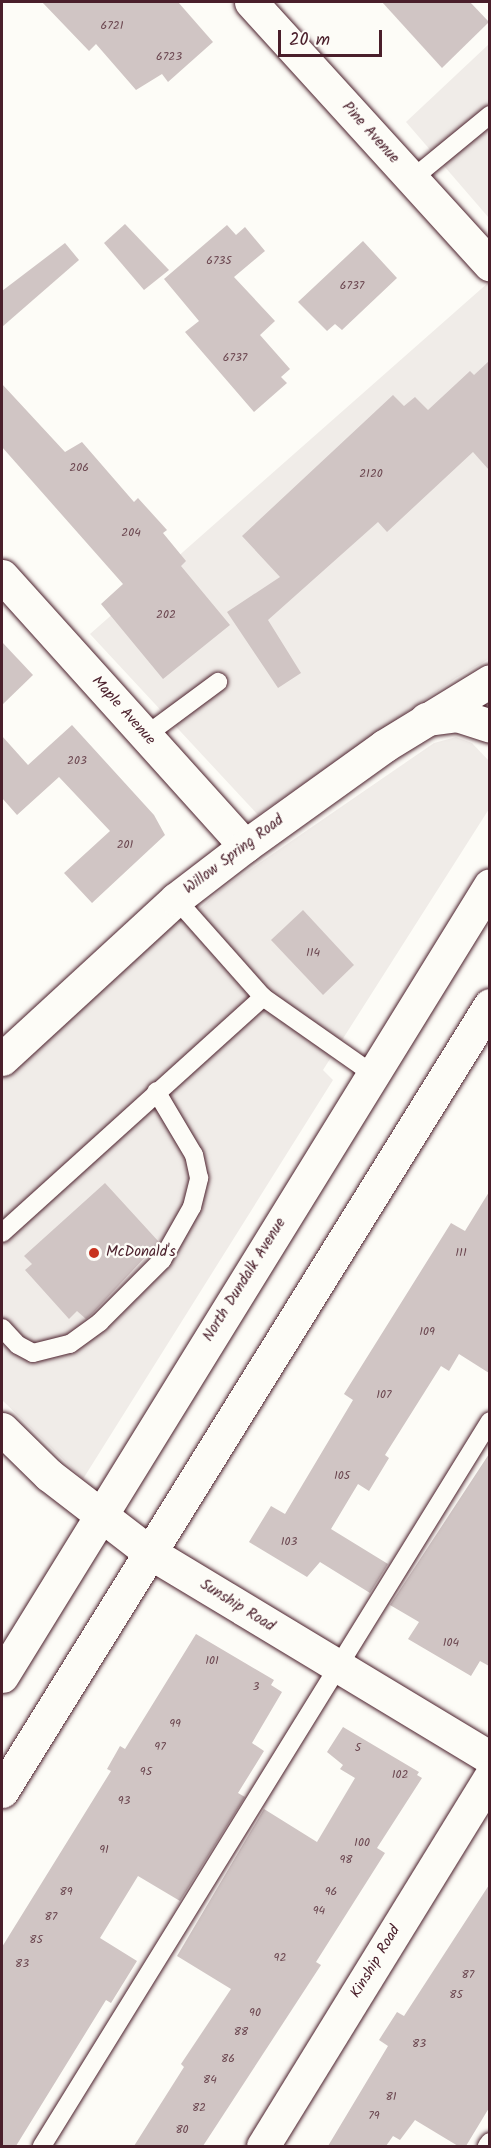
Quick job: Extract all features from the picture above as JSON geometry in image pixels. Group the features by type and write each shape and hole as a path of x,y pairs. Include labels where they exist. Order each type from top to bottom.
{"street":[{"name":"Pine Avenue","path":"251,2 489,264"},
{"name":"Maple Avenue","path":"2,576 244,846"},
{"name":"Willow Spring Road","path":"2,1059 176,900 244,846 426,719 489,681"},
{"path":"426,719 458,715 489,726"},
{"name":"North Dundalk Avenue","path":"2,1676 489,885"},
{"path":"2,1791 489,1005"},
{"name":"Sunship Road","path":"2,1429 49,1475 149,1552 336,1668 489,1758"},
{"name":"Kinship Road","path":"263,2146 489,1777"}],"lane":[{"path":"412,179 489,115"},
{"path":"145,735 218,682"},
{"path":"176,900 263,997 373,1074"},
{"path":"2,1233 156,1091 263,997"},
{"path":"2,1328 18,1345 33,1353 70,1344 100,1322 162,1260 192,1207 199,1178 194,1155 156,1091"},
{"path":"42,2146 489,1422"},
{"path":"487,2146 489,2142"}],"shaded area":[{"path":"489,44 489,218 406,122"},
{"path":"489,282 489,659 456,678 258,815 90,634"},
{"path":"456,737 472,743 489,761 489,809 323,1070 333,1080 83,1479 2,1400 2,1074 179,914 186,921 223,888 434,743"}],"building":[{"path":"42,2 178,2 213,42 168,82 162,74 136,90 96,44 89,51"},
{"path":"382,2 470,2 489,22 442,68"},
{"path":"125,224 169,270 144,290 104,243"},
{"path":"227,225 236,235 245,227 265,251 234,277 275,321 260,335 290,369 281,377 287,383 254,412 185,332 199,321 164,279"},
{"path":"363,241 397,278 342,330 335,324 327,331 298,302"},
{"path":"65,243 79,260 2,327 2,291"},
{"path":"489,361 489,470 473,452 387,532 378,522 268,620 301,673 278,688 227,612 280,577 242,536 393,395 404,406 415,397 428,410 470,371 474,375"},
{"path":"2,384 65,452 82,442 134,502 138,498 167,530 163,533 186,561 181,566 230,625 163,679 101,604 123,584 2,447"},
{"path":"2,642 33,675 2,705"},
{"path":"72,725 154,815 165,835 92,903 64,873 110,831 59,777 17,815 2,798 2,736 28,765"},
{"path":"303,910 354,965 323,995 271,940"},
{"name":"McDonald's","path":"105,1183 159,1242 86,1319 77,1311 69,1319 25,1270 32,1264 24,1256"},
{"path":"489,1192 489,1373 459,1354 449,1371 441,1366 385,1455 389,1458 369,1491 358,1484 331,1529 388,1564 370,1593 320,1562 307,1577 249,1542 271,1506 285,1514 353,1400 344,1394 451,1223 465,1231"},
{"path":"489,1454 489,1666 480,1661 471,1676 408,1639 419,1622 390,1605"},
{"path":"196,1634 274,1680 271,1685 282,1692 252,1743 264,1751 238,1793 245,1797 180,1901 138,1876 100,1938 137,1961 111,2003 106,2000 16,2146 2,2146 2,1947 111,1771 107,1769 120,1746 125,1749"},
{"path":"343,1727 419,1772 417,1775 422,1778 377,1848 385,1853 316,1962 321,1965 203,2146 134,2146 184,2067 181,2064 231,1989 177,1956 264,1809 317,1842 355,1778 340,1769 343,1765 327,1752"},
{"path":"489,1885 489,2108 466,2146 458,2146 415,2120 400,2140 393,2136 386,2146 328,2146 388,2046 379,2040 397,2012 404,2016"}],"place":[{"name":"McDonald's","path":"94,1253"}]}
